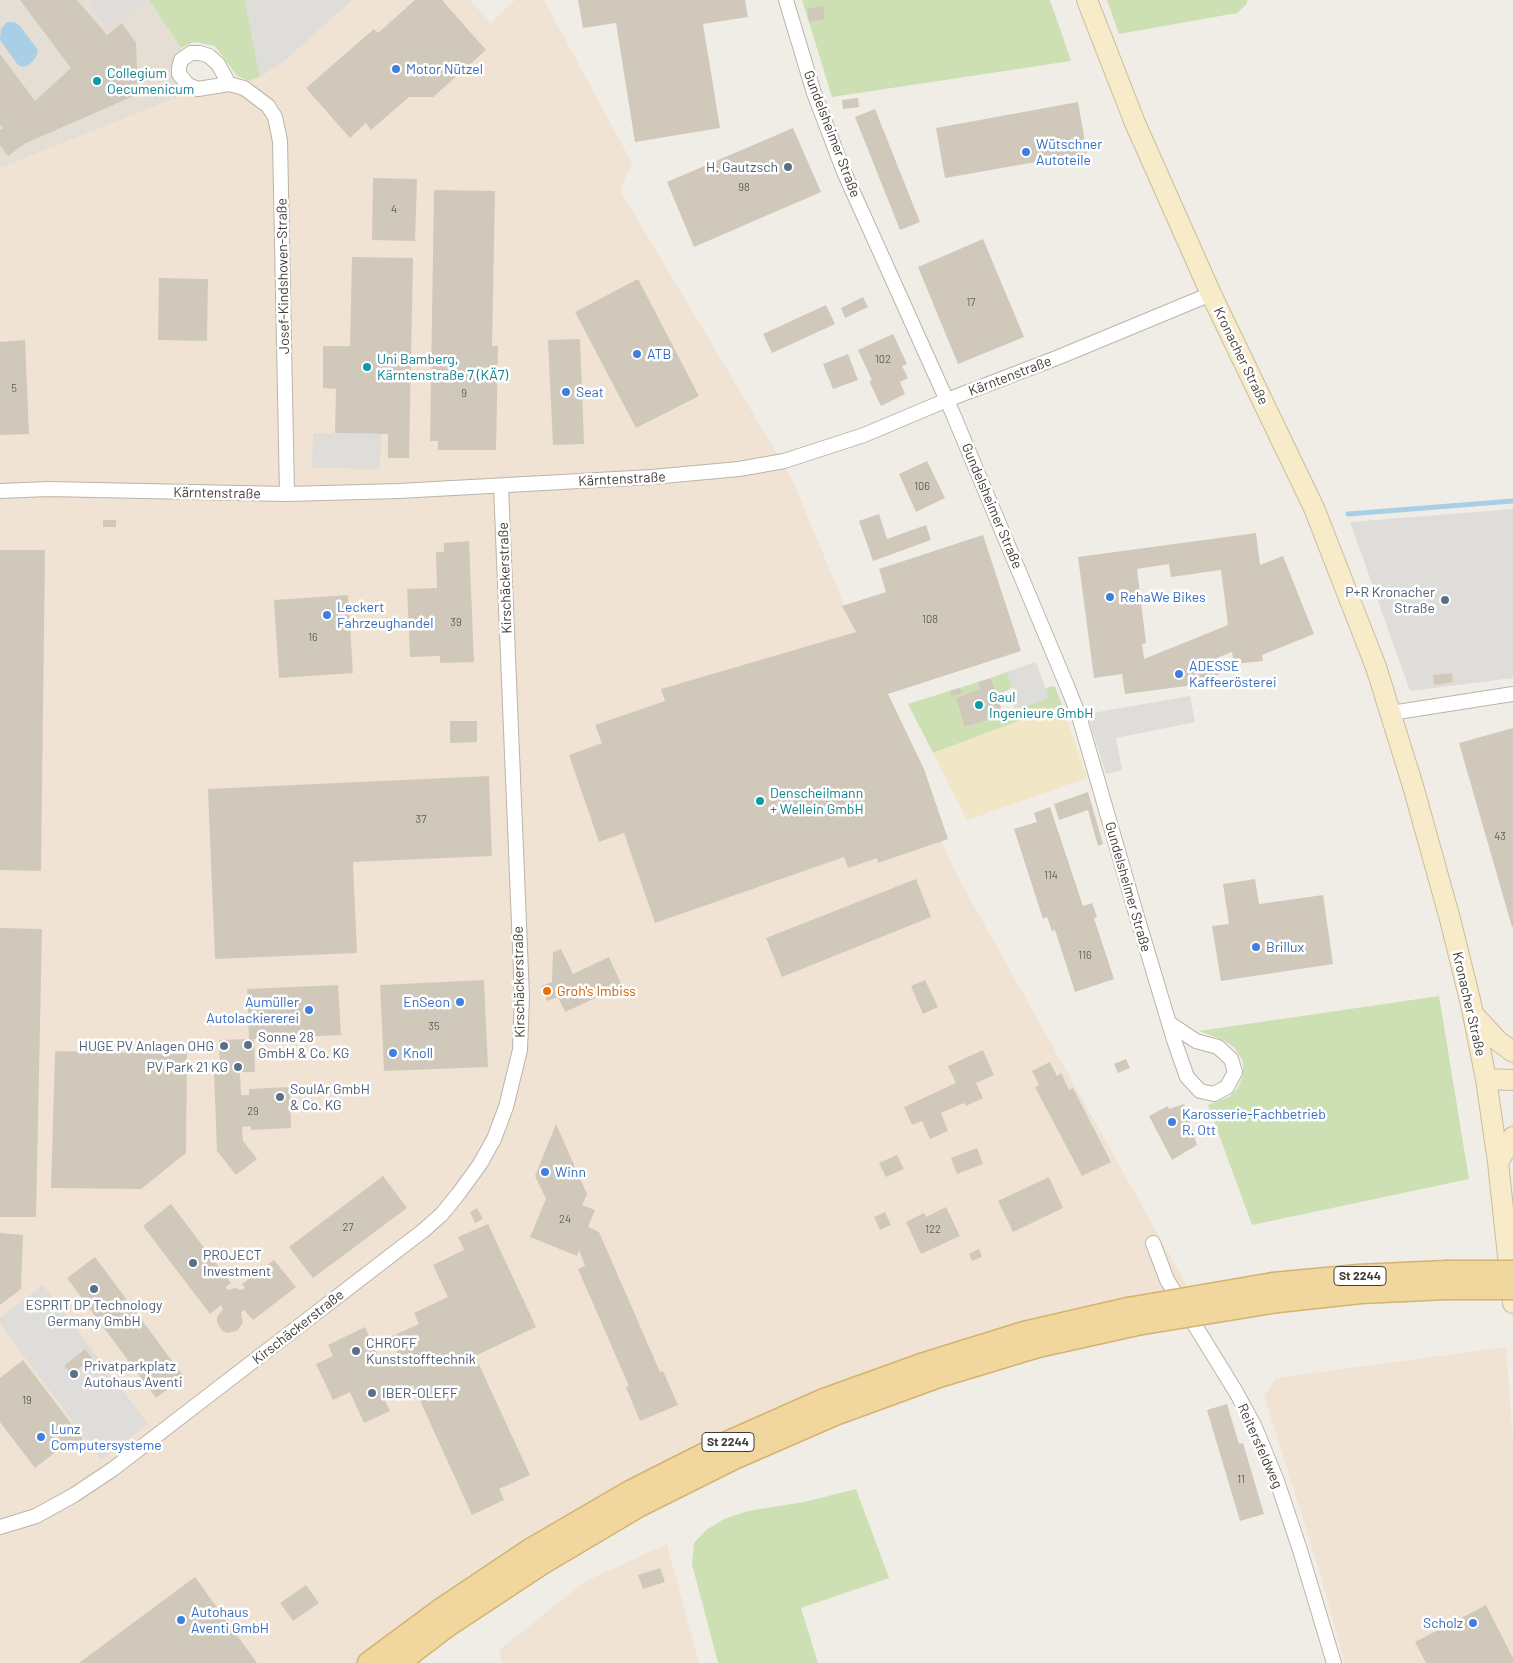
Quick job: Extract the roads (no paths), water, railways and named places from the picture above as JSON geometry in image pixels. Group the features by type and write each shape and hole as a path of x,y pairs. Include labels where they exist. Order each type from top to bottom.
{"main road":[{"name":"St 2244","path":"370,1663 438,1612 532,1549 630,1492 729,1442 824,1400 921,1364 1024,1333 1276,1292 1361,1292 1513,1272"},
{"name":"St 2244","path":"1446,1280 1513,1288"},
{"name":"St 2244","path":"398,1663 448,1625 542,1563 638,1506 734,1458 835,1414 939,1376 1132,1316"}],"street":[{"name":"Gundelsheimer Straße","path":"786,0 814,94 844,172 947,400 1047,634 1079,716 1169,1023 1187,1077 1200,1091 1214,1094 1227,1087 1235,1072 1232,1058 1218,1047 1196,1042 1169,1023"},
{"name":"Kronacher Straße","path":"1087,0 1135,123 1211,294 1314,508 1376,667 1414,786 1450,919 1473,1014 1486,1079 1498,1162 1513,1303"},
{"name":"Josef-Kindshoven-Straße","path":"229,84 244,88 260,98 268,106 275,117 280,141 287,494"},
{"name":"Kärntenstraße","path":"0,491 48,489 287,494 501,486 717,472 767,464 864,435 1211,294"},
{"name":"Kirschäckerstraße","path":"0,1527 36,1516 74,1495 113,1469 424,1230 442,1214 459,1193 480,1164 494,1139 506,1107 520,1050 522,997 501,486"},
{"path":"1391,713 1513,694"},
{"path":"1473,1014 1498,1041 1513,1052"},
{"path":"1486,1079 1513,1080"},
{"path":"1498,1162 1513,1136"},
{"name":"Reitersfeldweg","path":"1153,1243 1167,1280 1236,1392 1254,1425 1277,1481 1334,1663"}],"water":[{"path":"7,22 14,22 20,26 38,50 36,57 30,64 23,67 18,65 0,40 1,29"}],"waterway":[{"path":"1348,514 1513,501"}],"place":[{"name":"Motor Nützel","path":"396,69"},
{"name":"Collegium Oecumenicum","path":"97,81"},
{"name":"Wütschner Autoteile","path":"1026,152"},
{"name":"H. Gautzsch","path":"788,167"},
{"name":"ATB","path":"637,354"},
{"name":"Uni Bamberg, Kärntenstraße 7 (KÄ7)","path":"367,367"},
{"name":"Seat","path":"566,392"},
{"name":"RehaWe Bikes","path":"1110,597"},
{"name":"P+R Kronacher Straße","path":"1445,600"},
{"name":"Leckert Fahrzeughandel","path":"327,615"},
{"name":"ADESSE Kaffeerösterei","path":"1179,674"},
{"name":"Gaul Ingenieure GmbH","path":"979,705"},
{"name":"Denscheilmann + Wellein GmbH","path":"760,801"},
{"name":"Brillux","path":"1256,947"},
{"name":"Groh's Imbiss","path":"547,991"},
{"name":"EnSeon","path":"460,1002"},
{"name":"Aumüller Autolackiererei","path":"309,1010"},
{"name":"Sonne 28 GmbH & Co. KG","path":"248,1045"},
{"name":"HUGE PV Anlagen OHG","path":"224,1046"},
{"name":"Knoll","path":"393,1053"},
{"name":"PV Park 21 KG","path":"238,1067"},
{"name":"SoulAr GmbH & Co. KG","path":"280,1097"},
{"name":"Karosserie-Fachbetrieb R. Ott","path":"1172,1122"},
{"name":"Winn","path":"545,1172"},
{"name":"PROJECT Investment","path":"193,1263"},
{"name":"ESPRIT DP Technology Germany GmbH","path":"94,1289"},
{"name":"CHROFF Kunststofftechnik","path":"356,1351"},
{"name":"Privatparkplatz Autohaus Aventi","path":"74,1374"},
{"name":"IBER-OLEFF","path":"372,1393"},
{"name":"Lunz Computersysteme","path":"41,1437"},
{"name":"Autohaus Aventi GmbH","path":"181,1620"},
{"name":"Scholz","path":"1473,1623"}]}
